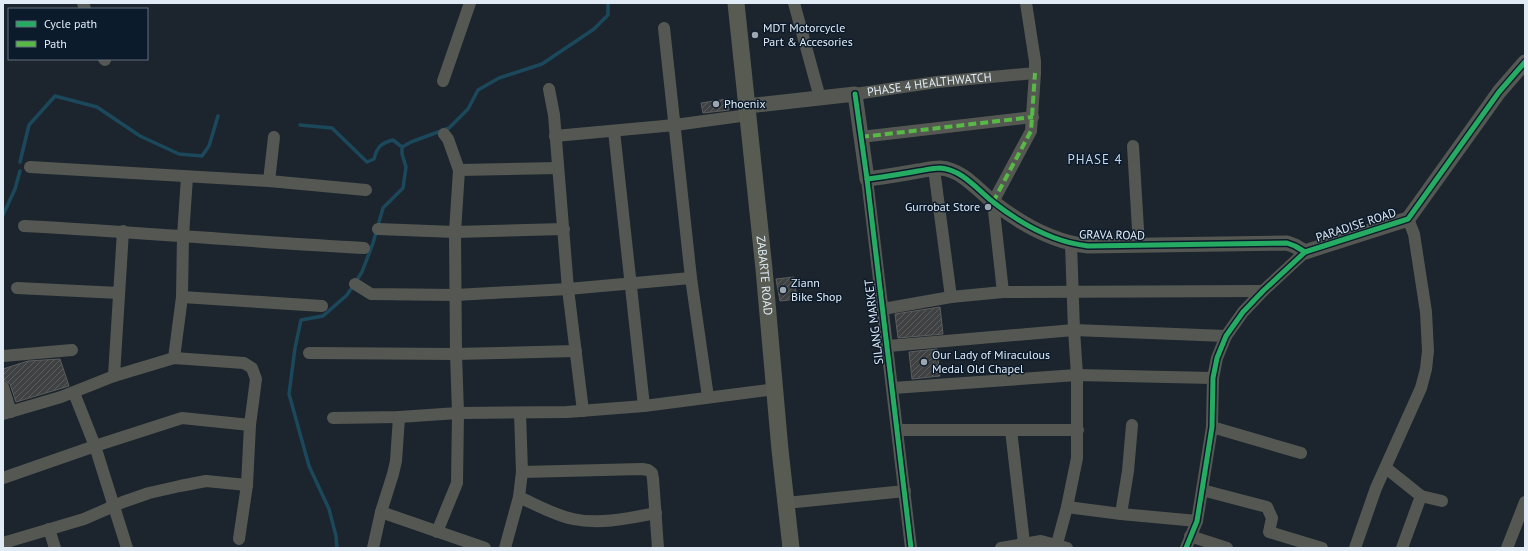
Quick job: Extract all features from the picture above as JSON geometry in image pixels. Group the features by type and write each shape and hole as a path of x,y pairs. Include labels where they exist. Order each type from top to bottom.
{"main road":[{"name":"ZABARTE ROAD","path":"736,3 791,548"}],"street":[{"path":"443,81 470,3"},
{"path":"794,3 820,98"},
{"path":"1003,292 993,202 1028,136 1032,125 1035,70 1026,3"},
{"path":"664,28 691,278 708,397"},
{"name":"PARADISE ROAD","path":"1186,548 1197,521 1212,427 1213,378 1217,358 1226,336 1243,312 1305,252 1408,218 1480,116 1525,62"},
{"name":"PHASE 4 HEALTHWATCH","path":"747,111 820,98 1035,70"},
{"path":"549,89 554,115 557,168 564,229 568,289 583,411"},
{"name":"SILANG MARKET","path":"855,94 888,346 911,548"},
{"path":"556,136 675,125 747,111"},
{"path":"861,138 1032,117"},
{"path":"614,131 644,406"},
{"path":"438,532 457,483 458,413 455,232 459,170 448,139 444,134"},
{"path":"269,181 274,137"},
{"path":"1133,146 1139,246"},
{"path":"30,167 269,181 366,190"},
{"path":"459,170 557,168"},
{"name":"GRAVA ROAD","path":"867,179 940,168 954,172 970,182 993,202 1023,223 1071,244 1088,246 1139,246 1287,243 1296,246 1305,252"},
{"path":"934,169 951,297"},
{"path":"174,358 182,297 188,176"},
{"path":"1355,548 1376,488 1420,388 1426,369 1428,351 1426,312 1414,234 1408,218"},
{"path":"24,226 123,231 290,244 364,248"},
{"path":"378,229 455,232 564,229"},
{"path":"114,376 123,231"},
{"path":"1001,548 1041,541 1062,546 1067,506 1077,458 1078,430 1071,244"},
{"path":"355,284 371,294 455,295 568,289 691,278"},
{"path":"17,288 119,293"},
{"path":"883,310 951,297 1003,292 1263,291"},
{"path":"182,297 322,306"},
{"path":"888,346 1074,330 1226,336"},
{"path":"3,356 72,350"},
{"path":"309,353 456,354 576,351"},
{"path":"3,387 7,413 74,393 114,376 174,358 244,363 252,368 256,379 250,425 247,485 239,539"},
{"path":"893,388 1077,375 1213,378"},
{"path":"333,418 399,417 458,413 583,411 644,406 775,389"},
{"path":"74,393 95,446 127,548"},
{"path":"505,548 519,497 522,472 520,413"},
{"path":"373,548 381,512 396,461 399,417"},
{"path":"3,478 182,418 250,425"},
{"path":"1120,514 1128,471 1132,425"},
{"path":"1212,427 1302,453"},
{"path":"898,430 1078,430"},
{"path":"1011,430 1024,543"},
{"path":"1386,468 1421,496 1442,501"},
{"path":"522,472 648,470 652,473 653,479 658,548"},
{"path":"3,543 84,519 149,493 206,481 247,485"},
{"path":"1202,490 1266,507 1272,518 1269,532 1322,548"},
{"path":"786,503 905,491"},
{"path":"1402,548 1421,496"},
{"path":"519,497 556,514 573,519 590,521 635,517 656,513"},
{"path":"1507,548 1525,502"},
{"path":"1067,506 1120,514 1197,521"},
{"path":"381,512 485,548"},
{"path":"49,529 55,548"},
{"path":"1190,536 1227,548"}],"building":[{"path":"727,99 729,110 703,113 701,103"},
{"path":"794,277 797,299 780,301 776,279"},
{"path":"940,307 943,334 898,338 895,314"},
{"name":"Our Lady of Miraculous Medal Old Chapel","path":"937,349 940,376 912,379 909,352"},
{"path":"60,359 69,386 16,402 10,384 4,380 3,369 28,361"}],"waterway":[{"path":"402,147 411,142 449,128 468,109 478,90 499,78 542,64 594,29 608,15 608,3"},
{"path":"20,162 29,125 55,96 97,107 140,136 179,154 202,156 209,146 218,116"},
{"path":"300,125 332,128 367,162 374,159 380,146 393,140 402,147 402,154 406,167 403,188 383,208 373,243 362,272 347,295 323,316 301,320 295,348 289,394 309,466 329,509 336,536 337,548"},
{"path":"3,215 15,189 20,171"}],"marked path":[{"path":"993,202 1031,131 1035,73"},
{"path":"861,137 1033,117"}],"cycle path":[{"path":"1186,548 1197,521 1212,427 1213,378 1217,358 1226,336 1243,312 1305,252 1408,219 1499,92 1525,62"},
{"path":"855,94 867,179 911,548"},
{"path":"867,179 935,168 948,169 962,176 993,202 1026,225 1062,241 1075,244 1088,246 1287,243 1305,252"}],"place":[{"name":"MDT Motorcycle Part & Accesories","path":"755,35"},
{"name":"Phoenix","path":"716,104"},
{"name":"Gurrobat Store","path":"988,207"},
{"name":"Ziann Bike Shop","path":"783,290"},
{"name":"Our Lady of Miraculous Medal Old Chapel","path":"924,362"}],"district":[{"name":"PHASE 4","path":"1095,159"}]}
